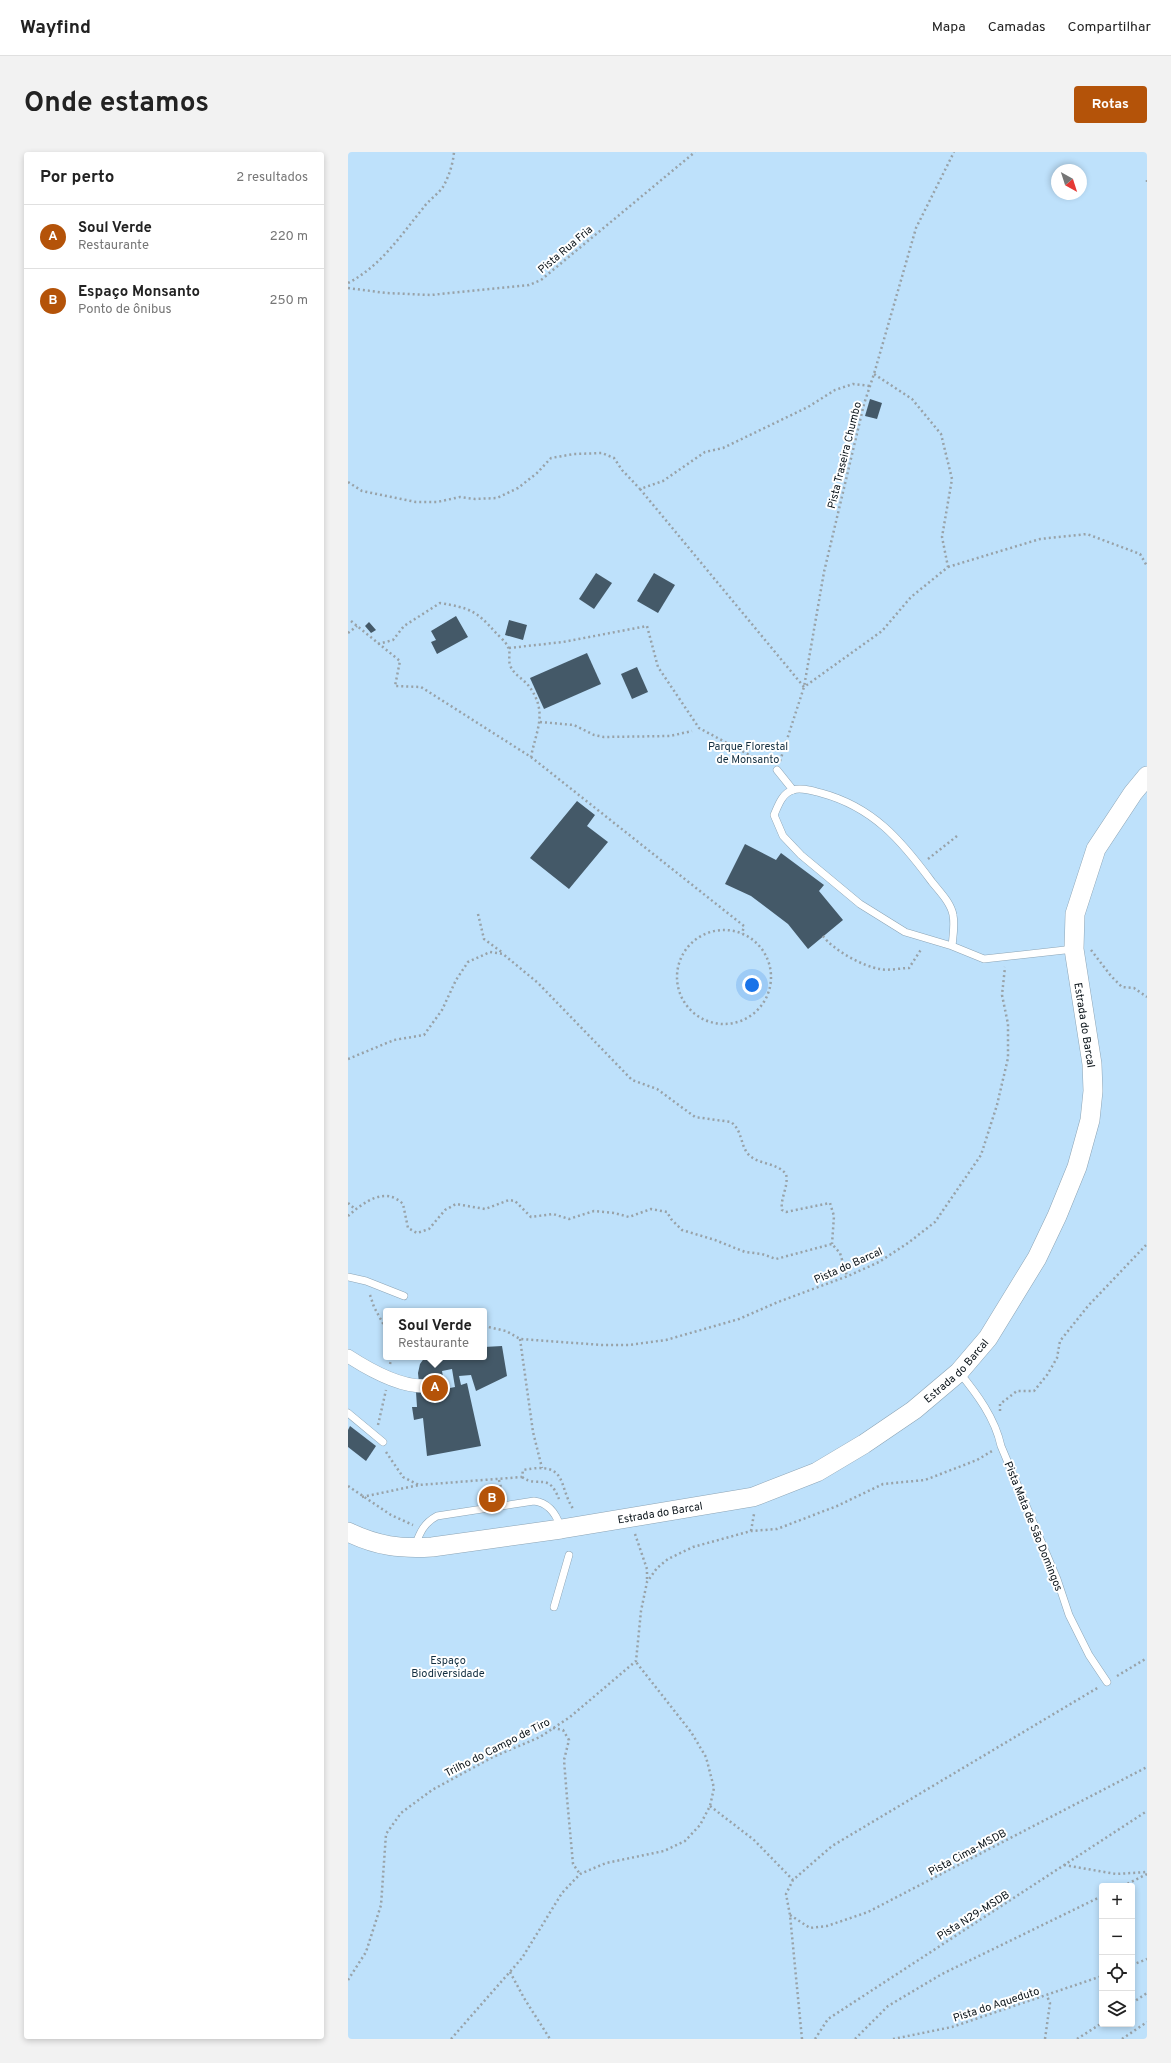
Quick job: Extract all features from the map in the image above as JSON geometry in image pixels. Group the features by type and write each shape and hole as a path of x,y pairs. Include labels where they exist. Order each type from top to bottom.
{"street":[{"name":"Estrada do Barcal","path":"348,1532 367,1542 381,1545 414,1548 561,1529 753,1498 817,1472 864,1444 914,1410 959,1372 988,1338 1037,1258 1057,1216 1077,1166 1090,1120 1093,1090 1092,1064 1074,949 1075,914 1096,849 1133,793 1147,776"},
{"path":"348,1356 368,1369 414,1387 425,1386"}],"lane":[{"path":"777,770 793,790"},
{"path":"952,946 953,915 945,899 919,865 893,835 864,811 843,799 811,790 793,790 783,796 774,815 783,836 801,856 860,904 905,932 952,946 984,958 1074,949"},
{"path":"348,1277 366,1281 404,1296"},
{"name":"Pista Mata de São Domingos","path":"959,1372 978,1395 998,1432 1001,1446 1054,1572 1069,1615 1089,1655 1107,1682"},
{"path":"348,1413 383,1442"},
{"path":"414,1548 421,1529 428,1521 437,1516 534,1501 542,1502 548,1506 557,1516 561,1529"},
{"path":"554,1607 570,1554"}],"path":[{"path":"348,283 362,276 384,257 442,188 453,165 454,152"},
{"name":"Pista Rua Fria","path":"348,288 386,293 431,295 529,286 541,280 695,152"},
{"name":"Pista Traseira Chumbo","path":"777,770 804,687 824,572 864,404 916,228 954,152"},
{"path":"874,374 912,399 941,434 952,479 942,537 948,567"},
{"path":"640,489 662,481 705,452 723,448 808,407 835,390 853,384 870,386"},
{"path":"348,482 362,491 416,502 437,502 460,497 475,499 497,498 518,488 537,473 551,458 574,454 602,453 614,458 622,470 640,489 804,687 882,631 911,597 948,567 1040,539 1087,534 1140,554 1147,566"},
{"path":"378,644 393,640 404,626 440,603 466,608 482,617 509,648 510,664 534,695 540,722 531,757"},
{"path":"351,621 400,661 395,686 421,687 531,757 744,926 742,934"},
{"path":"348,633 357,626"},
{"path":"509,648 562,642 647,626 658,667 699,728 777,770"},
{"path":"540,722 574,725 604,737 670,736 692,731"},
{"path":"919,865 957,836"},
{"path":"478,914 484,939 538,982 632,1080 657,1089 695,1117 731,1122 739,1131 745,1150 750,1156 780,1168 786,1174 785,1187 781,1202 782,1210 786,1212 830,1203 834,1216 832,1244 840,1254 847,1276"},
{"path":"731,931 742,934 752,940 766,957 770,968 769,990 758,1010 739,1022 722,1024 705,1021 687,1008 679,993 676,976 683,954 698,938 708,933 731,931"},
{"path":"823,936 829,944 841,953 880,970 909,968 927,939"},
{"path":"1074,949 1085,947 1090,949 1094,952 1111,976 1122,987 1134,988 1147,997"},
{"path":"348,1059 394,1040 424,1035 442,1010 456,980 468,962 490,952 503,954"},
{"name":"Pista do Barcal","path":"487,1327 506,1331 520,1339 602,1345 629,1345 666,1340 739,1319 879,1262 935,1222 981,1155 997,1105 1008,1058 1008,1024 1002,995 1007,956"},
{"path":"348,1216 355,1209 377,1196 391,1196 403,1204 408,1228 417,1233 428,1229 445,1210 456,1204 484,1209 509,1200 515,1201 531,1217 553,1214 569,1219 594,1211 614,1213 629,1217 651,1209 660,1209 667,1212 671,1219 682,1230 715,1240 745,1252 762,1254 776,1259 832,1244"},
{"path":"348,1203 355,1209"},
{"path":"998,1432 1000,1404 1017,1391 1034,1391 1047,1375 1057,1358 1060,1341 1088,1306 1147,1244"},
{"path":"366,1281 374,1307 383,1324"},
{"path":"520,1339 533,1432 542,1468"},
{"path":"647,1582 657,1568 668,1558 693,1547 751,1531 777,1529 837,1506 883,1484 925,1480 977,1460 1001,1446"},
{"path":"522,1478 524,1470 542,1468 555,1471 561,1478 570,1504"},
{"path":"362,1497 419,1485 522,1478 528,1482 543,1481 550,1484 556,1491 559,1500"},
{"path":"348,1486 362,1497 391,1515 421,1529"},
{"path":"451,2039 522,1958 562,1893 580,1874 606,1863 664,1851 685,1841 700,1825 710,1806 714,1788 706,1757 691,1732 636,1661 641,1611 647,1582 647,1569 633,1527"},
{"path":"802,2039 790,1915 786,1894 793,1880 832,1846 1146,1659"},
{"name":"Trilho do Campo de Tiro","path":"348,1980 366,1952 379,1912 381,1905 386,1834 401,1813 432,1790 493,1757 540,1737 570,1717 636,1661"},
{"path":"552,1728 563,1730 570,1740 564,1760 573,1864 580,1874"},
{"name":"Pista Cima-MSDB","path":"790,1915 810,1928 827,1926 868,1912 1147,1767"},
{"path":"710,1806 754,1840 793,1880"},
{"name":"Pista N29-MSDB","path":"816,2039 828,2019 1147,1811"},
{"path":"1064,1865 1116,1874 1147,1873"},
{"path":"1129,1883 1147,1873"},
{"path":"856,2039 888,2006 942,1974 1099,1897"},
{"path":"1135,1964 1147,1959"},
{"path":"510,1972 524,1998 550,2039"},
{"name":"Pista do Aqueduto","path":"893,2039 952,2027 1099,1977"},
{"path":"1135,2001 1147,1993"},
{"path":"1045,2039 1050,2003 1047,1996"},
{"path":"1122,2039 1140,2025 1147,2022"},
{"path":"1077,2039 1099,2025"}],"green space":[{"name":"Parque Florestal de Monsanto","path":"348,152 1147,152 1147,2039 348,2039"}],"building":[{"path":"870,399 882,403 877,419 865,416"},
{"path":"596,573 612,583 594,609 579,599"},
{"path":"654,573 675,585 658,613 637,601"},
{"path":"456,616 468,637 437,654 431,642 436,640 431,631"},
{"path":"509,620 527,625 523,640 505,635"},
{"path":"369,622 376,630 371,633 365,626"},
{"path":"587,653 601,684 544,709 530,678"},
{"path":"637,667 648,692 632,699 621,674"},
{"path":"577,801 595,815 587,826 608,842 569,889 530,858"},
{"path":"745,844 776,860 781,853 824,885 819,891 843,920 808,949 788,924 751,896 725,884"},
{"path":"502,1346 507,1376 476,1391 471,1375 459,1376 461,1385 467,1383 481,1446 427,1456 423,1418 414,1420 412,1407 417,1407 416,1392 426,1391 419,1383 418,1373 420,1364 423,1360 487,1360 487,1347","holes":["452,1369 455,1387 445,1389 442,1371"]},
{"path":"350,1426 376,1446 366,1461 348,1447 348,1430"}],"place":[{"name":"Soul Verde","path":"435,1388"},
{"name":"Espaço Monsanto","path":"492,1499"}],"park label":[{"name":"Espaço Biodiversidade","path":"448,1666"}]}
